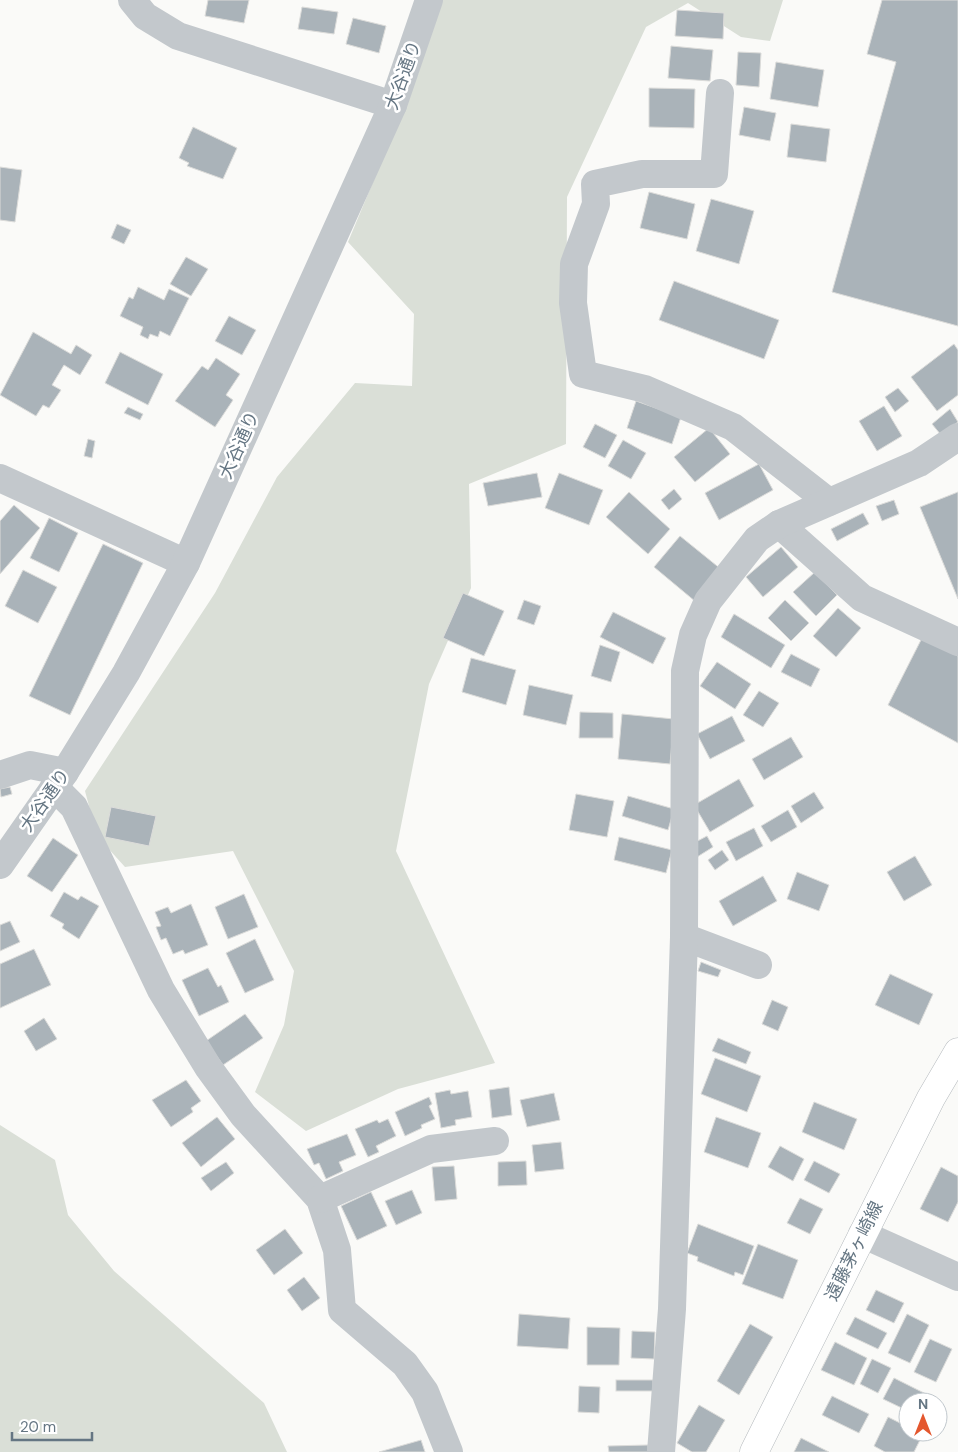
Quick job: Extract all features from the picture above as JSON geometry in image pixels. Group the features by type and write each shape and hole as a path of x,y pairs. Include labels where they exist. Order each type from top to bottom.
{"main road":[{"name":"遠藤茅ヶ崎線","path":"754,1452 930,1098 958,1052"}],"street":[{"path":"132,0 145,16 178,36 393,105"},
{"name":"大谷通り","path":"0,865 60,780 126,673 186,563 393,105 429,0"},
{"path":"720,93 714,174 642,174 595,184 596,204 574,264 573,303 583,374 645,390 733,427 829,502"},
{"path":"660,1452 672,1309 684,937 685,671 693,635 708,601 757,539 779,524 919,463 958,437"},
{"path":"0,478 186,563"},
{"path":"779,524 862,598 958,642"},
{"path":"0,775 30,765 60,780 161,990 208,1067 243,1115 320,1199 337,1250 342,1310 405,1364 425,1392 449,1452"},
{"path":"684,937 758,965"},
{"path":"320,1199 431,1149 495,1141"},
{"path":"862,1234 958,1277"}],"shaded area":[{"path":"440,0 783,0 770,41 741,37 688,3 646,27 567,197 566,444 469,484 471,588 429,684 396,851 495,1063 398,1089 306,1131 255,1092 284,1025 294,971 233,851 125,867 97,836 85,791 215,593 277,477 355,383 412,386 414,314 348,242 418,74"},
{"path":"0,1125 55,1160 68,1215 114,1271 264,1403 287,1452 0,1452"}],"building":[{"path":"208,0 249,0 244,23 205,16"},
{"path":"882,0 958,0 958,326 832,292 896,62 867,54"},
{"path":"302,7 338,12 334,34 298,29"},
{"path":"677,10 724,13 723,39 675,36"},
{"path":"353,18 386,26 379,53 346,44"},
{"path":"671,46 713,50 710,81 668,78"},
{"path":"738,52 761,53 759,87 736,85"},
{"path":"776,62 824,70 818,107 770,99"},
{"path":"649,88 695,89 694,128 649,127"},
{"path":"744,107 776,113 770,141 739,135"},
{"path":"791,124 830,129 826,162 787,157"},
{"path":"193,127 237,148 223,179 187,166 189,163 179,158"},
{"path":"0,167 22,170 15,222 0,220"},
{"path":"649,192 695,204 687,239 640,228"},
{"path":"711,199 754,211 739,264 696,251"},
{"path":"117,224 131,230 124,244 111,238"},
{"path":"186,257 208,269 191,296 170,284"},
{"path":"674,281 779,320 764,359 659,320"},
{"path":"138,287 164,300 169,289 189,298 170,336 160,331 158,337 150,334 148,339 140,335 143,327 120,316 129,297 133,299"},
{"path":"229,316 256,330 242,355 215,341"},
{"path":"33,332 71,354 76,345 92,355 80,375 64,365 52,385 61,390 49,408 43,405 36,416 0,395"},
{"path":"954,344 958,350 958,395 937,411 911,377"},
{"path":"120,352 163,374 148,405 105,383"},
{"path":"216,358 240,374 226,395 233,400 215,427 175,401 202,366 208,370"},
{"path":"898,388 909,401 895,412 885,397"},
{"path":"636,401 681,417 672,444 627,428"},
{"path":"884,406 902,436 877,451 859,421"},
{"path":"128,407 143,414 140,420 124,413"},
{"path":"950,409 958,422 941,435 932,424"},
{"path":"595,424 617,435 605,458 583,447"},
{"path":"709,428 730,454 695,482 674,457"},
{"path":"88,439 95,441 92,458 84,456"},
{"path":"623,440 646,453 631,479 608,466"},
{"path":"759,464 773,490 719,520 705,493"},
{"path":"537,473 542,497 488,506 483,483"},
{"path":"559,473 603,490 589,525 545,508"},
{"path":"674,489 682,499 669,510 661,500"},
{"path":"629,492 670,529 648,554 606,517"},
{"path":"958,492 958,599 920,507"},
{"path":"894,500 899,514 882,521 876,506"},
{"path":"14,505 40,528 0,574 0,521"},
{"path":"863,513 869,524 837,541 831,529"},
{"path":"49,518 78,533 59,572 30,558"},
{"path":"680,536 722,570 696,602 654,567"},
{"path":"103,544 143,563 70,715 29,696"},
{"path":"781,547 798,567 763,597 746,577"},
{"path":"23,570 57,587 38,623 5,606"},
{"path":"815,572 837,595 816,616 793,592"},
{"path":"463,593 504,611 484,656 443,638"},
{"path":"524,600 541,606 534,625 517,619"},
{"path":"785,600 809,623 791,641 768,618"},
{"path":"838,608 861,628 836,657 813,636"},
{"path":"613,612 666,638 653,664 600,637"},
{"path":"734,614 785,645 771,668 721,637"},
{"path":"922,638 958,656 958,743 888,705"},
{"path":"600,645 620,652 611,682 591,676"},
{"path":"791,654 820,669 811,687 781,672"},
{"path":"471,658 516,670 506,705 462,692"},
{"path":"717,662 751,684 735,709 700,686"},
{"path":"529,685 573,695 566,725 523,715"},
{"path":"759,691 779,703 763,727 743,715"},
{"path":"580,712 613,713 613,738 579,738"},
{"path":"622,714 674,719 670,764 618,759"},
{"path":"732,716 745,741 710,759 697,734"},
{"path":"791,737 803,757 764,780 752,759"},
{"path":"739,779 754,806 710,832 694,805"},
{"path":"10,787 12,794 1,797 0,789"},
{"path":"814,792 824,808 801,823 791,806"},
{"path":"576,794 614,801 607,837 569,830"},
{"path":"628,796 674,809 668,830 622,816"},
{"path":"111,807 156,816 149,846 105,837"},
{"path":"788,810 797,827 771,842 761,826"},
{"path":"754,828 763,846 736,861 726,842"},
{"path":"707,836 713,847 697,857 690,845"},
{"path":"619,837 672,850 666,873 614,860"},
{"path":"53,838 78,855 52,892 27,876"},
{"path":"722,850 729,860 715,870 708,860"},
{"path":"915,856 932,885 904,901 887,872"},
{"path":"797,872 829,885 819,911 787,899"},
{"path":"763,876 777,901 733,926 719,901"},
{"path":"64,892 78,900 81,896 99,906 79,939 62,928 64,924 50,916"},
{"path":"244,894 258,927 228,939 215,907"},
{"path":"191,904 208,945 185,954 183,950 173,954 166,938 161,940 156,927 161,926 155,912 168,907 171,913"},
{"path":"10,921 20,942 0,951 0,925"},
{"path":"255,939 274,980 245,993 226,953"},
{"path":"34,949 51,985 0,1008 0,964"},
{"path":"701,962 721,970 718,977 698,971"},
{"path":"208,968 218,987 221,985 229,1002 199,1016 182,980"},
{"path":"890,974 933,994 919,1025 875,1005"},
{"path":"772,1000 788,1007 778,1031 762,1024"},
{"path":"245,1014 263,1038 223,1065 206,1041"},
{"path":"44,1018 57,1039 36,1051 24,1031"},
{"path":"718,1038 751,1052 746,1064 712,1051"},
{"path":"715,1058 761,1076 747,1112 701,1094"},
{"path":"186,1080 201,1101 191,1108 193,1112 171,1127 152,1100"},
{"path":"509,1087 512,1115 492,1118 489,1090"},
{"path":"450,1090 451,1094 468,1091 472,1117 455,1120 456,1125 441,1128 435,1093"},
{"path":"554,1093 560,1120 527,1127 520,1100"},
{"path":"429,1097 432,1104 429,1106 435,1119 421,1125 422,1128 405,1136 395,1112"},
{"path":"814,1102 857,1119 844,1150 802,1132"},
{"path":"217,1117 235,1139 201,1167 182,1143"},
{"path":"716,1117 761,1133 748,1168 704,1152"},
{"path":"388,1119 396,1136 376,1146 379,1152 368,1157 355,1129 377,1120 379,1123"},
{"path":"347,1134 356,1155 339,1162 343,1171 326,1179 319,1163 314,1165 307,1149"},
{"path":"561,1142 564,1169 535,1172 532,1145"},
{"path":"780,1146 804,1159 793,1181 768,1167"},
{"path":"526,1161 527,1185 498,1186 498,1162"},
{"path":"814,1161 840,1174 829,1193 804,1180"},
{"path":"226,1162 234,1173 211,1191 201,1178"},
{"path":"454,1166 457,1199 435,1201 432,1167"},
{"path":"941,1167 958,1176 958,1202 948,1222 920,1209"},
{"path":"412,1190 422,1213 396,1225 385,1201"},
{"path":"371,1192 387,1226 357,1240 341,1206"},
{"path":"800,1198 823,1209 810,1234 787,1223"},
{"path":"698,1224 754,1246 743,1275 735,1272 734,1276 697,1261 698,1257 687,1253"},
{"path":"285,1229 303,1253 274,1275 256,1250"},
{"path":"758,1244 798,1260 783,1299 742,1284"},
{"path":"304,1277 320,1298 302,1311 287,1290"},
{"path":"876,1290 904,1303 894,1323 866,1310"},
{"path":"519,1314 570,1318 568,1349 517,1346"},
{"path":"907,1314 929,1325 910,1363 888,1353"},
{"path":"855,1317 887,1333 878,1349 846,1334"},
{"path":"750,1324 773,1337 739,1395 717,1381"},
{"path":"587,1327 620,1328 619,1365 587,1365"},
{"path":"632,1331 655,1332 654,1359 631,1358"},
{"path":"930,1339 952,1349 936,1382 914,1372"},
{"path":"835,1342 867,1358 854,1385 821,1370"},
{"path":"872,1359 891,1368 878,1393 860,1384"},
{"path":"894,1378 922,1392 898,1392 898,1406 883,1399"},
{"path":"616,1380 653,1380 653,1391 616,1391"},
{"path":"579,1386 600,1387 599,1413 578,1412"},
{"path":"832,1396 869,1414 859,1433 822,1415"},
{"path":"699,1405 725,1420 706,1452 692,1452 677,1443"},
{"path":"888,1417 898,1422 898,1442 919,1442 914,1452 885,1452 874,1446"},
{"path":"801,1438 829,1452 794,1452"},
{"path":"421,1440 425,1452 379,1452"},
{"path":"648,1445 648,1452 609,1452 608,1446"}]}
